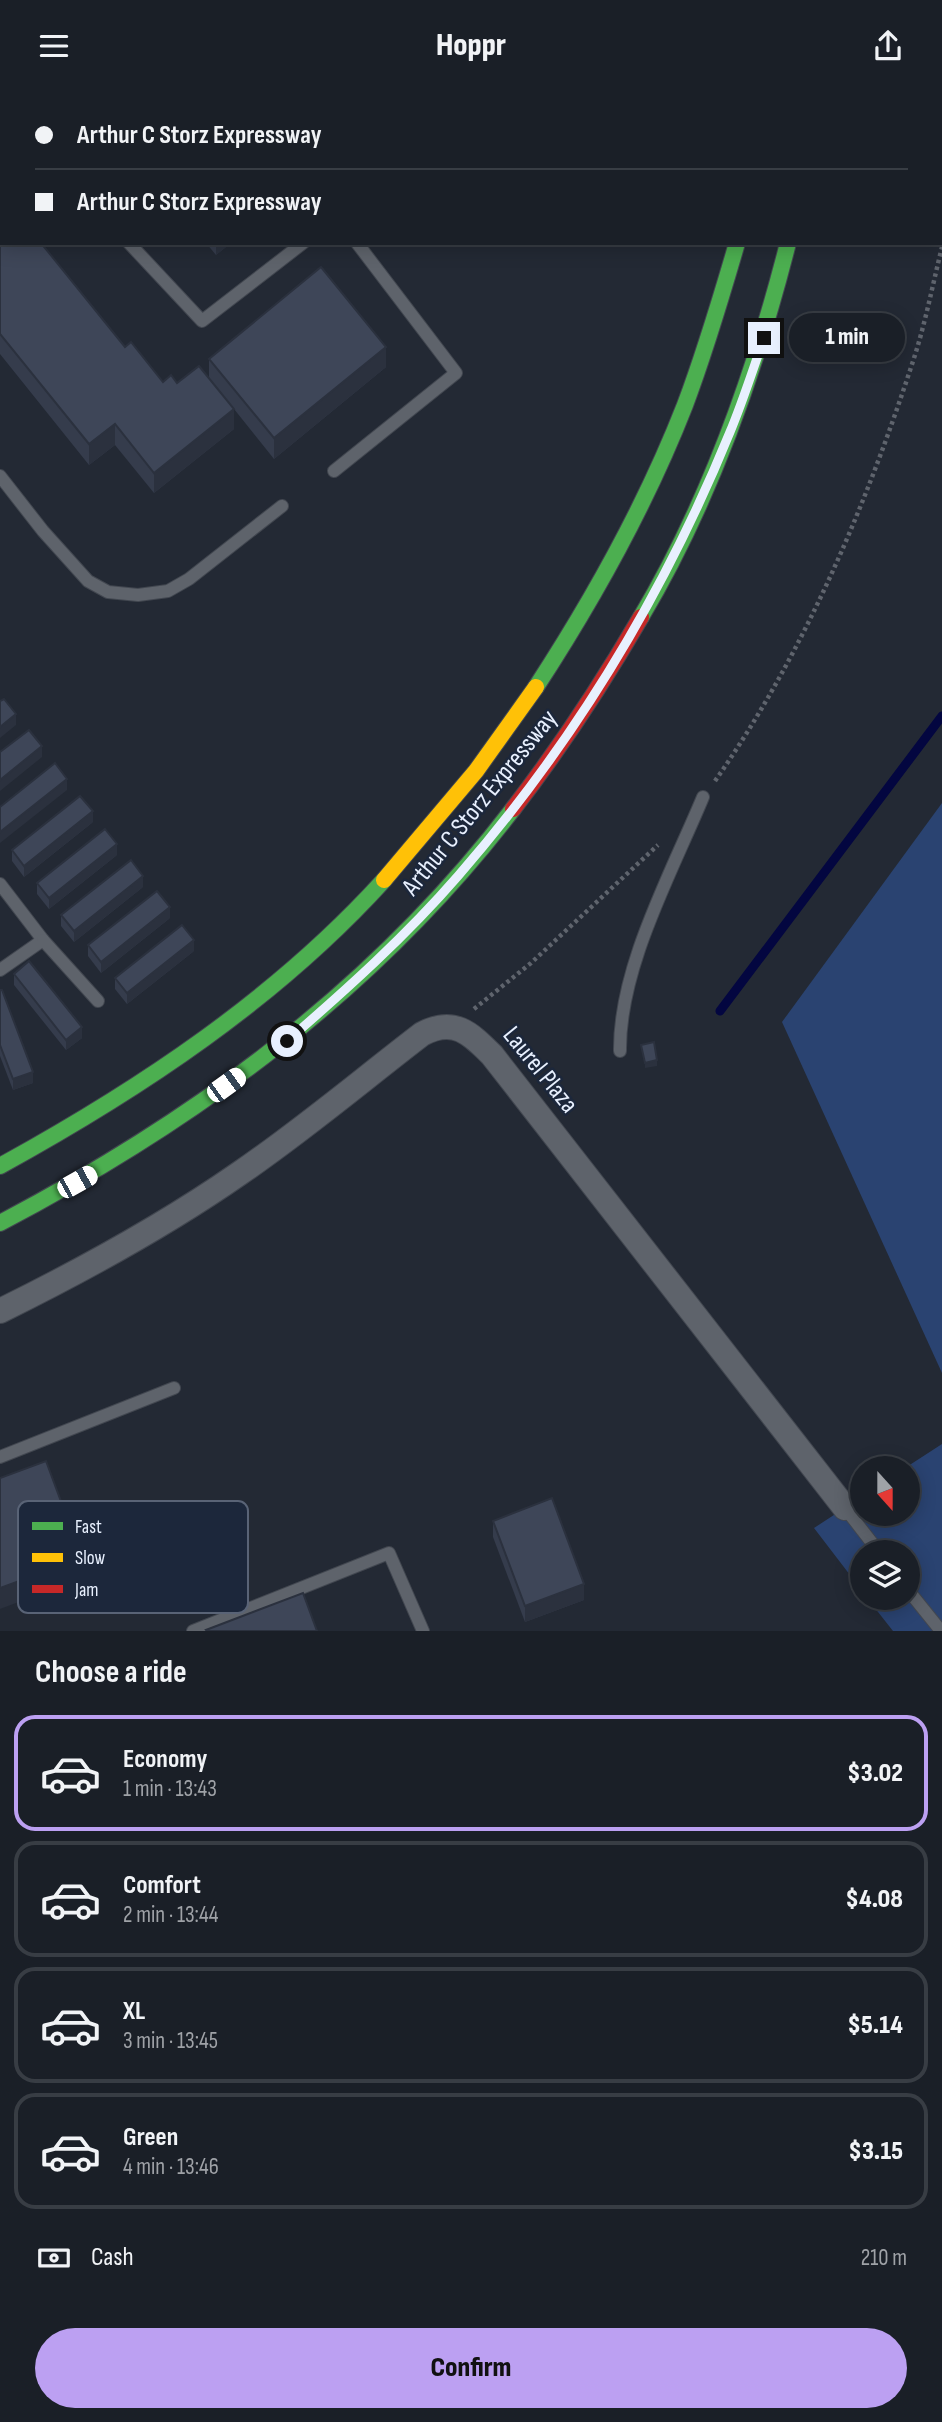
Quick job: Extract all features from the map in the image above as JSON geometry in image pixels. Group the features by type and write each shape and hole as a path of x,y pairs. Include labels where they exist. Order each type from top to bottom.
{"highway":[{"name":"Arthur C Storz Expressway","path":"0,1167 124,1095 232,1017 339,927 400,863 464,788 493,751 561,652 650,490 691,391 736,245"},
{"name":"Arthur C Storz Expressway","path":"0,1223 99,1170 175,1122 287,1041 410,929 508,816 562,745 605,679 652,598 689,523 735,419 764,338 787,245"}],"street":[{"name":"Laurel Plaza","path":"0,1311 121,1248 184,1210 242,1172 422,1034 441,1026 452,1027 474,1037 492,1055 845,1508"}],"lane":[{"path":"131,245 202,321 300,245"},
{"path":"334,471 456,373 359,245"},
{"path":"0,476 88,582 108,592 138,596 168,591 178,585 282,506"},
{"path":"621,1051 620,1027 625,1000 643,938 703,797"},
{"path":"0,884 43,940 98,1001"},
{"path":"0,970 43,940"},
{"path":"0,1457 174,1388"},
{"name":"Laurel Plaza","path":"845,1508 870,1540"},
{"path":"248,1609 389,1553 423,1631"},
{"path":"920,1605 941,1631"},
{"path":"193,1631 238,1613"}],"path":[{"path":"703,797 748,733 824,589 866,491 916,353 942,247"},
{"path":"485,1000 531,963 643,862 660,843"}],"shaded area":[{"path":"942,803 942,1373 782,1022"},
{"path":"942,1444 942,1631 893,1631 876,1610 920,1610 920,1540 850,1540 850,1575 814,1528 850,1504 850,1526 920,1526 920,1458"}],"building":[{"path":"0,245 43,245 125,347 131,342 163,382 171,375 177,383 199,366 234,409 154,473 115,424 89,444 0,334"},
{"path":"321,267 386,347 274,438 209,359"},
{"path":"4,699 16,714 0,727 0,701"},
{"path":"29,730 42,746 0,780 0,752"},
{"path":"55,763 67,779 0,832 0,807"},
{"path":"80,796 93,811 24,866 12,850"},
{"path":"105,829 117,844 49,898 37,883"},
{"path":"131,860 143,876 74,931 61,915"},
{"path":"157,891 170,907 101,962 88,945"},
{"path":"182,925 194,940 127,993 115,978"},
{"path":"29,961 82,1027 66,1040 14,974"},
{"path":"0,990 33,1072 13,1079 0,1045"},
{"path":"654,1042 657,1060 645,1063 641,1045"},
{"path":"46,1461 61,1501 18,1501 18,1581 0,1588 0,1478"},
{"path":"552,1498 584,1584 525,1606 493,1521"},
{"path":"303,1593 317,1631 206,1630"}],"waterway":[{"path":"720,1011 942,716"}],"traffic: fast":[{"path":"536,687 598,585 636,515 670,442 692,385 736,245"},
{"path":"641,617 688,528 728,435 761,340 787,245"},
{"path":"0,1223 145,1139 279,1044 343,991 403,935 513,809"},
{"path":"0,1166 104,1106 204,1039 298,964 384,880"}],"traffic: slow":[{"path":"384,880 476,771 536,687"}],"traffic: jam":[{"path":"513,809 580,715 641,617"}],"route":[{"path":"287,1041 410,929 508,816 562,745 605,679 663,576 731,430 764,338"}]}
